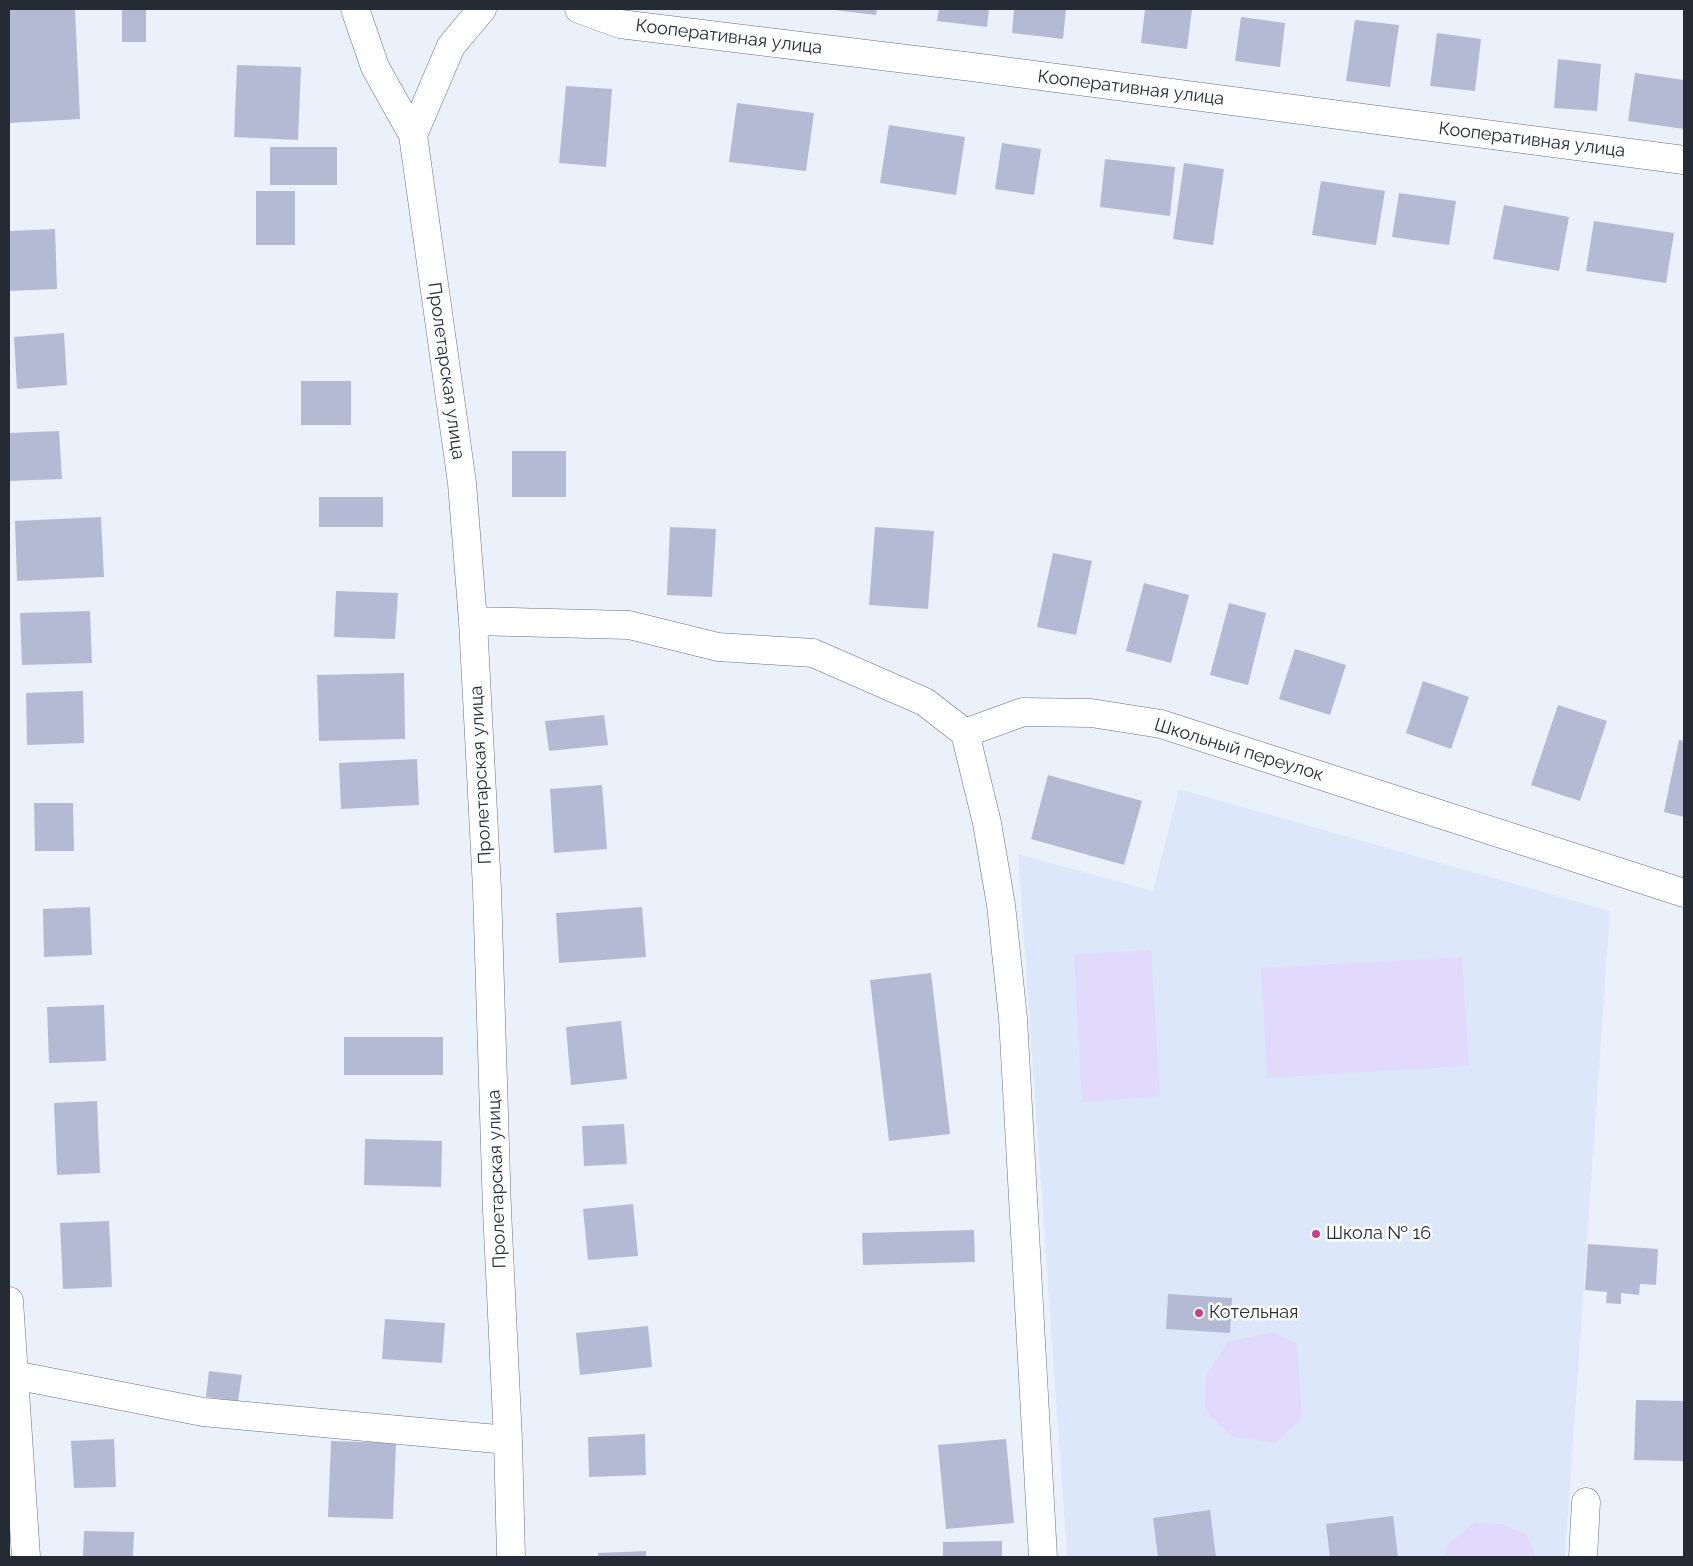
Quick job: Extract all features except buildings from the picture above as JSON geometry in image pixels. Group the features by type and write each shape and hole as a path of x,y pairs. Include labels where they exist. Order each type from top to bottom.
{"street":[{"name":"Пролетарская улица","path":"355,9 374,67 413,135 462,483 473,621 486,889 511,1557"},
{"path":"413,135 451,46 482,9"},
{"name":"Кооперативная улица","path":"579,9 620,24 972,67 1684,160"},
{"path":"473,621 630,625 718,647 813,653 925,702 965,733 987,823 1000,896 1013,1018 1043,1557"},
{"name":"Школьный переулок","path":"965,733 1023,712 1091,713 1161,724 1684,893"},
{"path":"9,1301 11,1375 26,1557"},
{"path":"11,1375 203,1412 508,1440"},
{"path":"1583,1557 1586,1502"}],"shaded area":[{"name":"Школа № 16","path":"1179,789 1610,911 1565,1557 1067,1557 1018,854 1153,891"},
{"path":"1151,950 1160,1097 1082,1102 1074,954"},
{"path":"1462,957 1469,1066 1267,1078 1261,968"},
{"path":"1273,1332 1297,1344 1302,1418 1275,1443 1232,1437 1205,1411 1206,1377 1227,1342"},
{"path":"1474,1523 1503,1524 1527,1535 1536,1557 1444,1557 1447,1545"}],"place":[{"name":"Школа № 16","path":"1316,1234"},
{"name":"Котельная","path":"1199,1313"}]}
